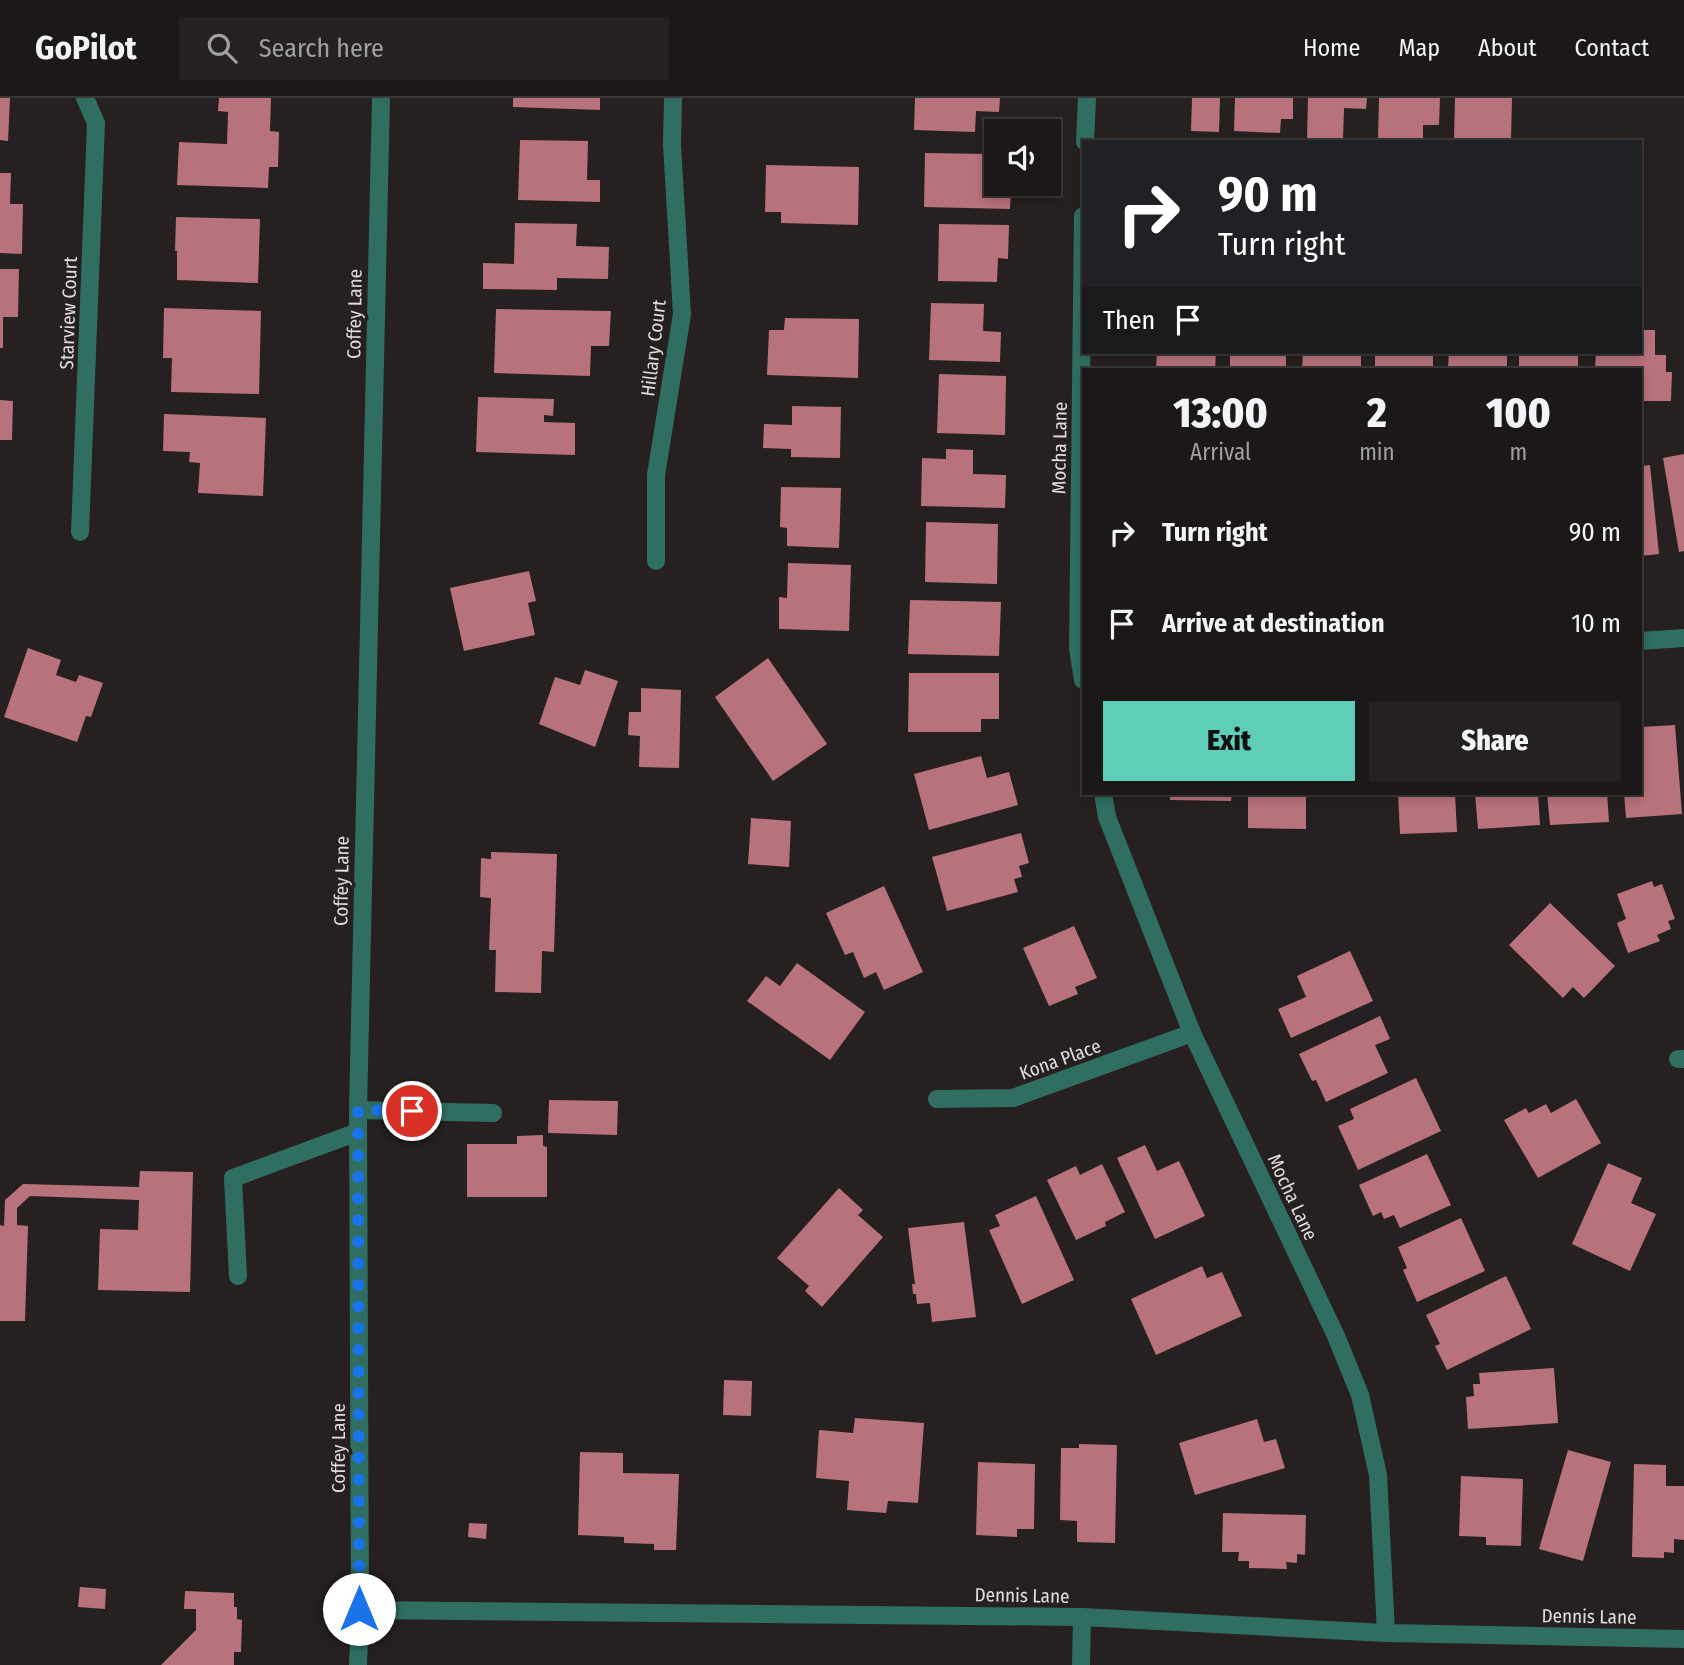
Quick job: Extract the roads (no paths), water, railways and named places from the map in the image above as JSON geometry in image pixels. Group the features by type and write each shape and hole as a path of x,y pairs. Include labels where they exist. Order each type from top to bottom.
{"street":[{"name":"Starview Court","path":"80,532 96,123 85,98"},
{"name":"Coffey Lane","path":"358,1665 358,1110 381,98"},
{"name":"Hillary Court","path":"656,561 656,475 682,314 672,144 673,98"},
{"path":"1085,140 1087,98"},
{"name":"Mocha Lane","path":"1081,648 1082,432"},
{"path":"1642,641 1684,638"},
{"name":"Mocha Lane","path":"1102,795 1107,817 1192,1034 1336,1336 1360,1395 1378,1475 1386,1633"},
{"name":"Kona Place","path":"937,1099 1013,1098 1192,1034"},
{"path":"358,1110 493,1114"},
{"path":"238,1276 233,1178 358,1132"},
{"name":"Dennis Lane","path":"359,1609 1082,1617 1386,1633 1684,1639"},
{"path":"1081,1665 1082,1617"}]}
